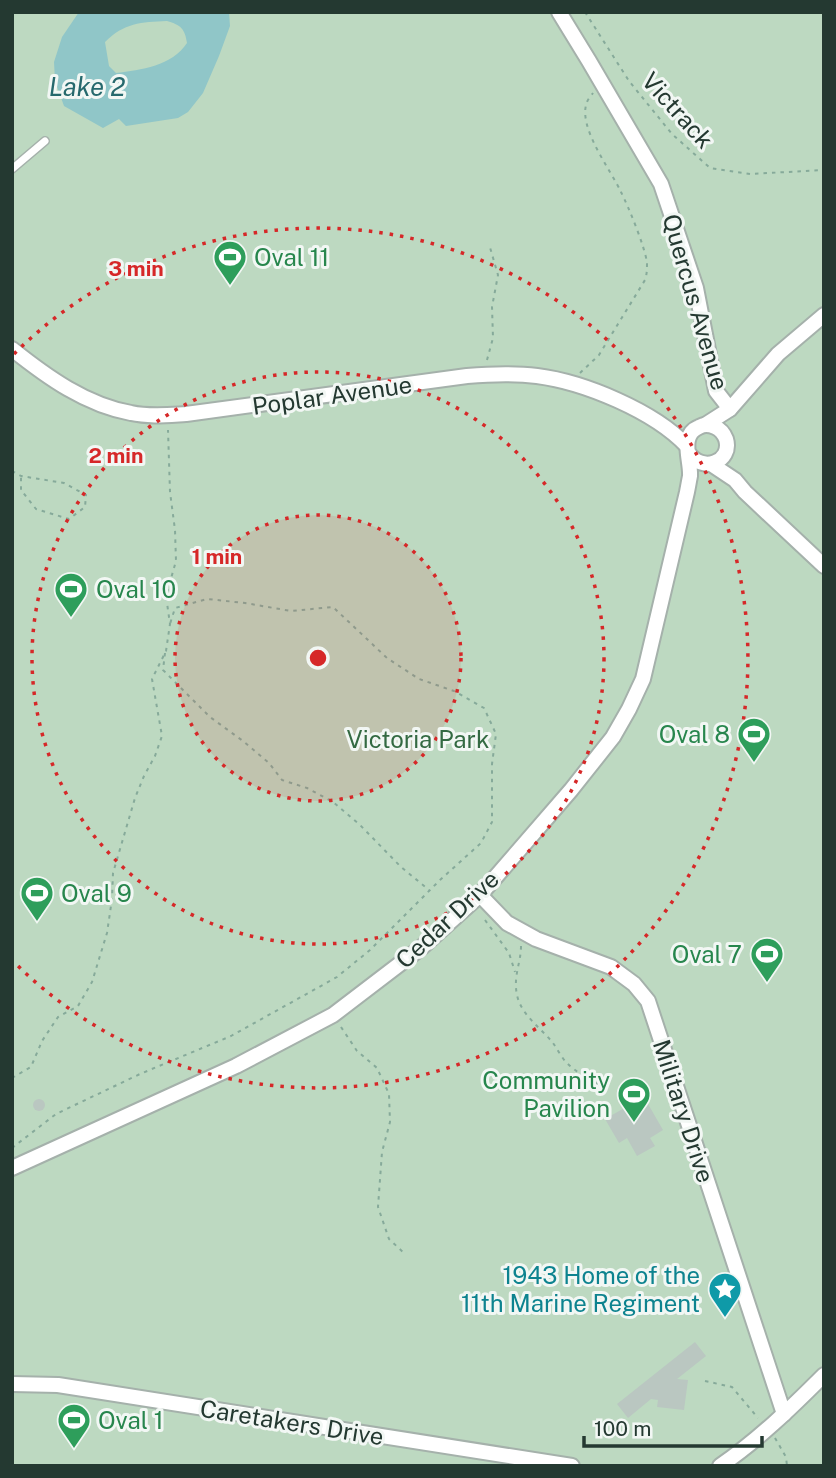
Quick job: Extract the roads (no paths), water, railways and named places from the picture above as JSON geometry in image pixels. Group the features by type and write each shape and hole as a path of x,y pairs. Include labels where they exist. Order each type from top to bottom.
{"street":[{"name":"Quercus Avenue","path":"559,12 661,184 696,288 716,391 730,409"},
{"path":"824,315 778,354 730,409 692,432 688,449 696,461 710,464 735,480 824,566"},
{"name":"Poplar Avenue","path":"12,349 56,381 97,403 133,414 208,412 483,375 521,374 563,380 612,398 660,424 688,449"},
{"path":"722,433 730,409"},
{"name":"Poplar Avenue","path":"660,424 679,428 703,426"},
{"path":"703,426 718,428 726,439 725,452 735,480"},
{"name":"Cedar Drive","path":"12,1168 236,1066 333,1015 422,947 475,899 572,789 613,737 629,709 643,679 687,492 690,475 688,449"},
{"path":"710,464 725,452"},
{"name":"Cedar Drive","path":"687,492 710,464"},
{"name":"Military Drive","path":"475,899 520,932 611,967 634,984 648,1001 784,1414"},
{"path":"720,1466 767,1429 824,1375"},
{"name":"Caretakers Drive","path":"12,1384 58,1385 572,1466"}],"lane":[{"path":"12,169 45,141"}],"water":[{"name":"Lake 2","path":"79,12 229,12 230,26 219,56 203,93 188,112 178,118 126,126 119,119 103,128 64,106 55,81 54,62 62,37","holes":["167,21 182,28 185,34 187,43 181,51 155,66 116,73 109,66 105,42 112,36 126,27"]}],"place":[{"name":"Oval 11","path":"230,287"},
{"name":"Oval 10","path":"71,619"},
{"name":"Oval 8","path":"754,764"},
{"name":"Oval 9","path":"37,923"},
{"name":"Oval 7","path":"767,984"},
{"name":"Community Pavilion","path":"634,1124"},
{"name":"1943 Home of the 11th Marine Regiment","path":"725,1319"},
{"name":"Oval 1","path":"74,1450"}],"park label":[{"name":"Victoria Park","path":"418,739"}]}
